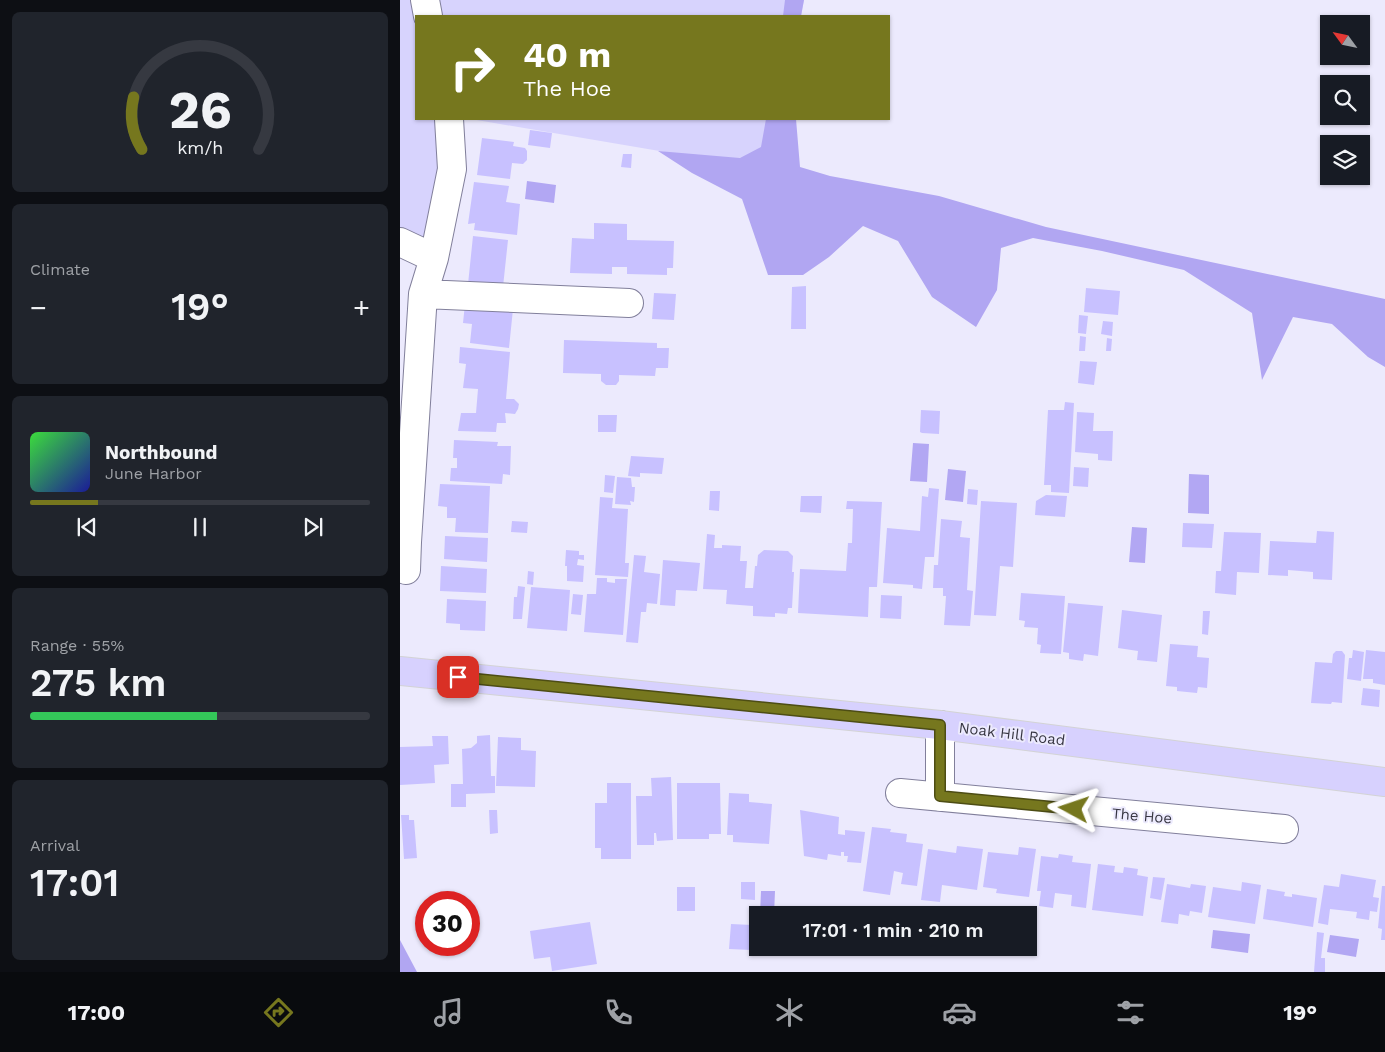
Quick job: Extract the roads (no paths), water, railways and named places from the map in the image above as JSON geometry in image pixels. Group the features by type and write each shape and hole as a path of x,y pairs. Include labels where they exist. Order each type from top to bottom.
{"main road":[{"name":"Noak Hill Road","path":"400,671 940,725 1385,782"}],"street":[{"path":"425,0 428,15"},
{"path":"406,570 404,542 423,294 434,258 452,169 449,120"},
{"path":"400,242 434,258"},
{"path":"423,294 629,302"},
{"path":"940,725 940,796"},
{"name":"The Hoe","path":"900,793 1284,829"}]}
